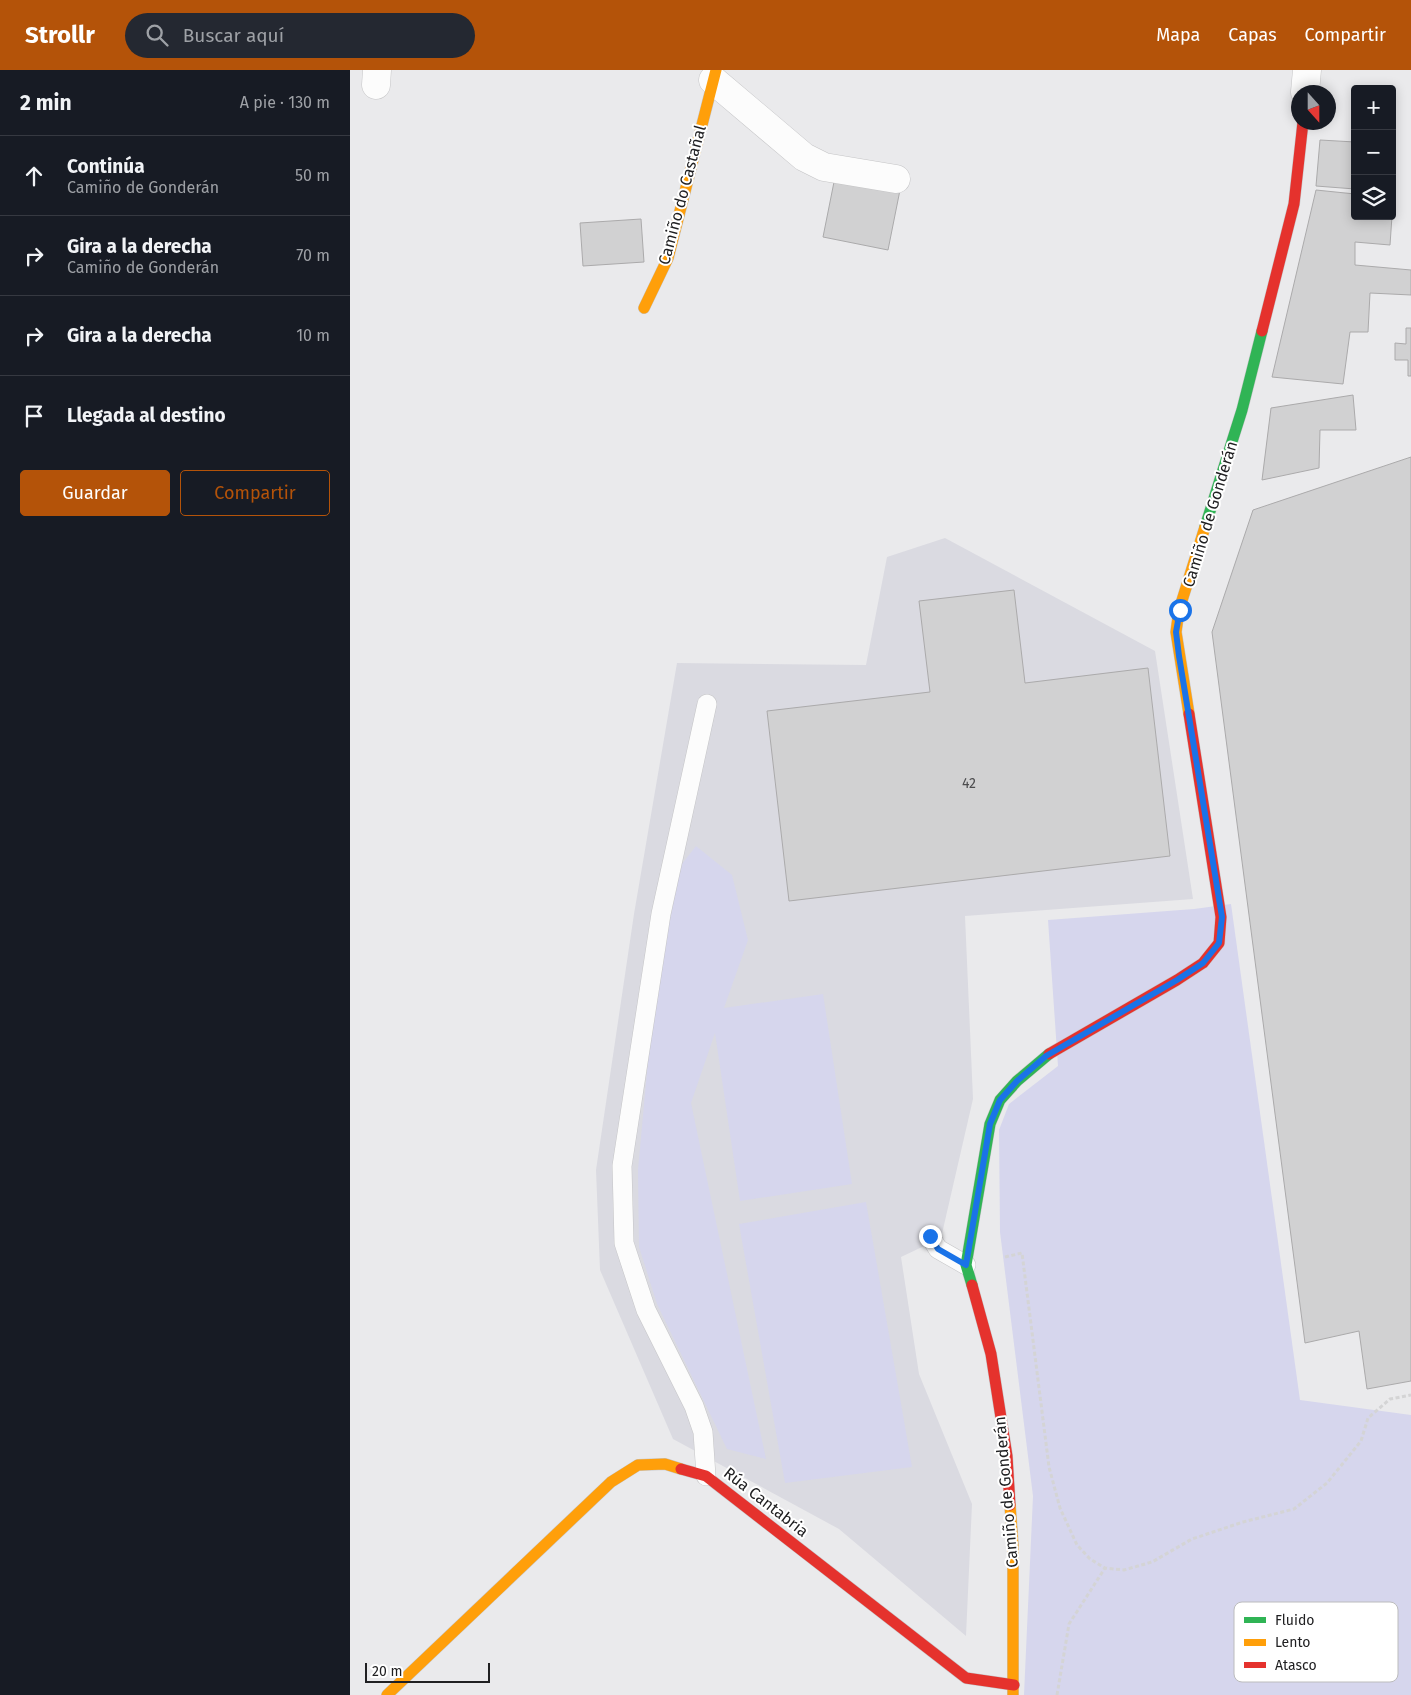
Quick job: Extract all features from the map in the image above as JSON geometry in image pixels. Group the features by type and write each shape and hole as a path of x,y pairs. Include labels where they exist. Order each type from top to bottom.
{"street":[{"path":"1306,85 1307,70"},
{"name":"Camiño do Castañal","path":"644,308 668,258 714,75 804,157 824,166 896,179"},
{"name":"Camiño de Gonderán","path":"1013,1690 1012,1546 1007,1456 991,1354 966,1265 990,1124 1000,1100 1017,1081 1046,1056 1177,980 1203,963 1219,943 1222,917 1176,632 1180,610 1242,410 1292,213 1302,130"},
{"name":"Rúa Cantabria","path":"387,1695 611,1482 638,1465 665,1464 706,1476 966,1678 1013,1690"}],"lane":[{"path":"706,1476 703,1432 694,1406 646,1310 624,1244 622,1166 661,914 707,704"},
{"path":"930,1236 938,1249 966,1265"}],"path":[{"path":"966,1265 1022,1253 1049,1467 1053,1484 1060,1508 1077,1545 1090,1559 1105,1568 1124,1570 1152,1562 1192,1539 1243,1522 1294,1509 1327,1483 1361,1441 1368,1418 1390,1399 1411,1395"},
{"path":"1057,1695 1069,1624 1105,1568"}],"shaded area":[{"path":"945,538 1155,651 1193,899 965,916 973,1099 941,1238 901,1257 919,1374 972,1504 966,1636 839,1529 673,1439 600,1270 596,1170 634,914 677,663 866,665 887,557"},
{"path":"696,846 732,875 748,940 724,1008 823,994 852,1184 740,1201 715,1033 691,1103 766,1459 727,1449 657,1304 639,1247 638,1170 664,887"},
{"path":"1231,904 1300,1400 1411,1415 1411,1695 1024,1695 1033,1496 1000,1232 999,1130 1009,1104 1058,1066 1048,920 1194,909"},
{"path":"866,1202 912,1467 785,1483 739,1224"}],"building":[{"path":"1320,140 1351,142 1351,189 1316,186"},
{"path":"835,177 900,190 888,250 823,237"},
{"path":"1316,190 1351,194 1351,220 1392,220 1390,245 1355,242 1355,265 1411,270 1411,295 1370,293 1368,332 1350,332 1343,384 1272,377"},
{"path":"641,219 644,262 583,266 580,223"},
{"path":"1406,328 1411,328 1411,376 1408,376 1408,360 1395,360 1395,343 1406,344"},
{"path":"1353,395 1356,430 1320,430 1319,468 1262,480 1271,408"},
{"path":"1411,457 1411,1381 1367,1389 1359,1331 1305,1343 1212,632 1253,510"},
{"path":"1014,590 1025,683 1148,668 1170,856 789,901 767,711 930,692 919,601"}],"traffic: fast":[{"path":"1205,527 1242,410 1262,331"},
{"path":"972,1285 966,1265 990,1124 1000,1100 1017,1081 1049,1054"}],"traffic: slow":[{"path":"644,308 668,258 716,70"},
{"path":"1189,714 1176,632 1179,610 1205,527"},
{"path":"387,1695 611,1482 638,1465 665,1464 681,1469"},
{"path":"1010,1505 1013,1546 1013,1695"}],"traffic: jam":[{"path":"1262,331 1294,204 1302,130"},
{"path":"1049,1054 1177,980 1203,963 1219,943 1221,917 1189,714"},
{"path":"972,1285 991,1354 1007,1456 1010,1505"},
{"path":"681,1469 706,1476 966,1678 1014,1685"}],"route":[{"path":"930,1236 938,1249 966,1265 990,1124 1000,1100 1017,1081 1046,1056 1203,963 1219,943 1222,917 1176,632 1180,610"}]}
